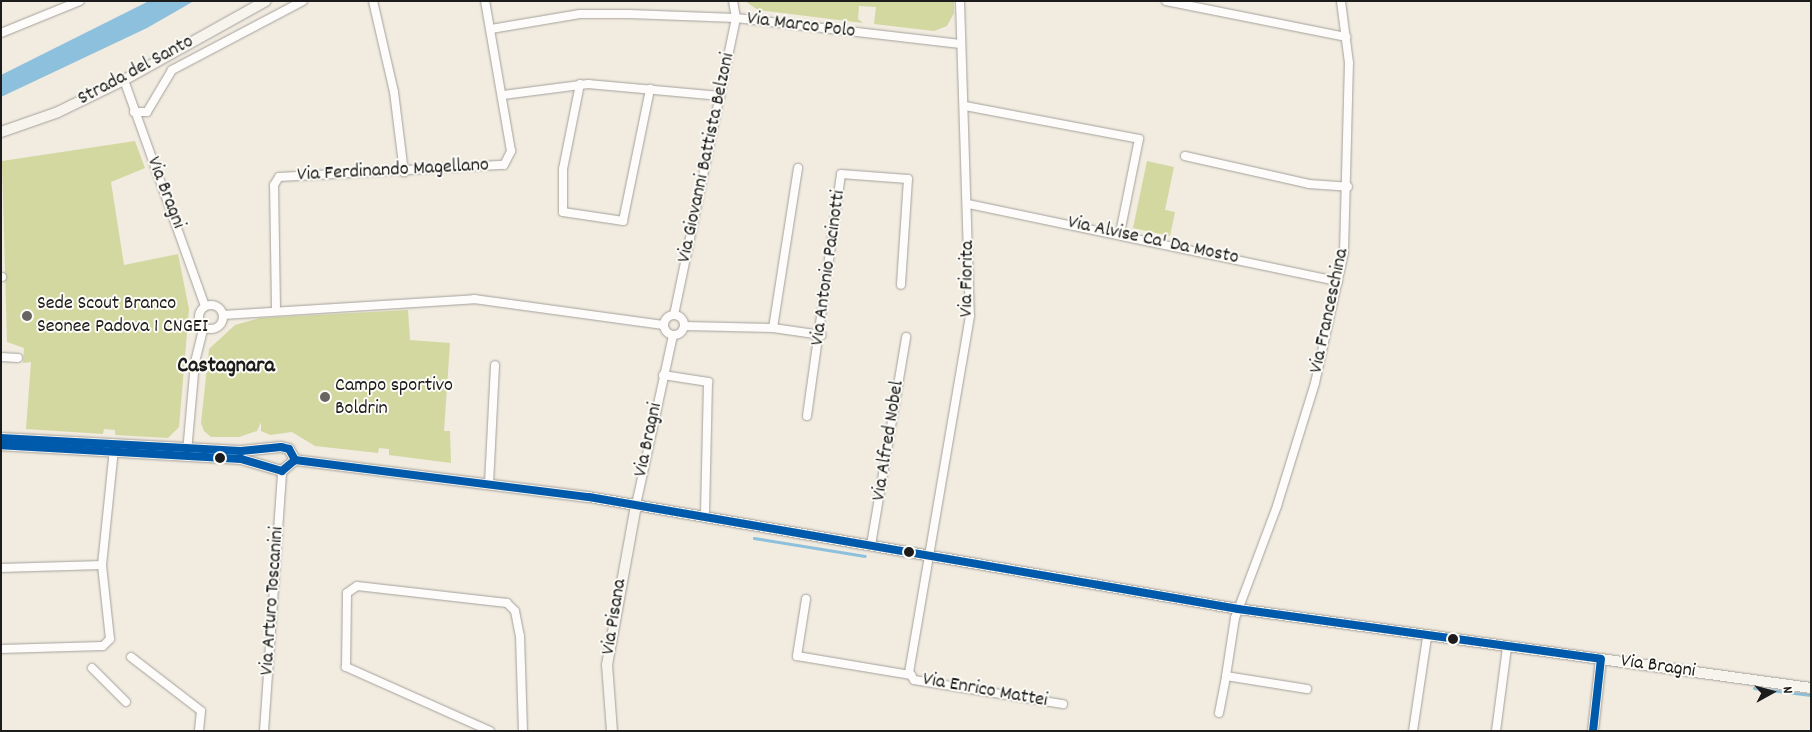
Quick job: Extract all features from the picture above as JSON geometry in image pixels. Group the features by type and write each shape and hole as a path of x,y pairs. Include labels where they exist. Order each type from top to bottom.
{"street":[{"path":"1,34 80,1"},
{"name":"Strada del Santo","path":"1,132 58,112 124,80 266,1"},
{"name":"Strada del Santo","path":"134,112 147,112 172,70 303,1"},
{"path":"373,1 394,92 404,172"},
{"name":"Via Ferdinando Magellano","path":"276,309 274,185 279,177 404,172 504,165 511,151 503,95 485,1"},
{"name":"Via Giovanni Battista Belzoni","path":"674,315 736,18 733,1"},
{"name":"Via Fiorita","path":"932,555 970,316 965,106 960,1"},
{"path":"1166,1 1346,38"},
{"name":"Via Franceschina","path":"1238,609 1315,383 1338,281 1348,187 1346,38 1341,1"},
{"name":"Via Marco Polo","path":"491,29 580,14 736,18 961,44"},
{"name":"Via Bragni","path":"124,80 205,306 198,316 204,327 194,362 187,452"},
{"path":"503,95 580,84 720,96"},
{"path":"580,84 562,169 564,212 623,221 650,89"},
{"path":"965,106 1139,140 1120,233"},
{"path":"1185,156 1309,184 1348,187"},
{"path":"774,328 798,168"},
{"name":"Via Antonio Pacinotti","path":"807,416 821,335 841,174 908,178 901,286"},
{"name":"Via Alvise Ca' Da Mosto","path":"968,204 1120,233 1338,281"},
{"path":"223,315 276,309 474,299 664,325 674,336 684,326 774,328 821,335"},
{"path":"205,306 216,306 223,315"},
{"path":"204,327 218,327 223,315"},
{"path":"664,325 674,315 684,326"},
{"name":"Via Bragni","path":"674,336 663,375 636,504 1238,609 1428,637 1811,688"},
{"name":"Via Alfred Nobel","path":"870,544 906,337"},
{"path":"1,357 18,358"},
{"path":"489,484 495,365"},
{"path":"663,375 708,382 704,517"},
{"path":"1,438 187,452 250,460 278,469 295,460 636,504"},
{"path":"1,446 114,448"},
{"path":"1,649 103,646 110,638 102,565 114,448"},
{"path":"277,448 270,457 278,469"},
{"path":"187,452 277,448 289,449 295,460"},
{"name":"Via Arturo Toscanini","path":"264,731 278,469"},
{"name":"Via Pisana","path":"612,731 607,665 636,504"},
{"name":"Via Enrico Mattei","path":"932,555 911,675 914,680 1063,704"},
{"path":"1,568 102,565"},
{"path":"490,731 346,667 347,593 357,586 507,603 515,611 520,636 523,731"},
{"path":"806,599 797,656 911,675"},
{"path":"1219,713 1238,609"},
{"path":"1413,731 1428,637"},
{"path":"1496,731 1507,647"},
{"path":"131,657 201,711 199,731"},
{"path":"1593,731 1601,659"},
{"path":"92,668 126,702"},
{"path":"1226,676 1306,689"},
{"path":"193,731 200,720"}],"green space":[{"path":"745,1 954,1 954,13 947,26 934,31 874,24 876,7 859,6 858,19 863,23 758,10"},
{"path":"135,141 145,168 111,182 124,265 178,254 189,309 179,427 168,438 115,435 115,430 104,429 103,434 26,429 31,362 23,363 24,348 7,342 2,161"},
{"path":"1147,161 1174,167 1165,210 1175,212 1170,236 1133,228"},
{"name":"Campo sportivo Boldrin","path":"408,310 410,340 450,343 444,431 450,431 451,463 389,455 389,449 379,448 378,453 315,446 292,432 270,435 261,431 261,422 257,431 239,437 211,437 204,431 201,423 209,349 235,325 260,318"}],"water":[{"path":"149,1 194,1 147,28 1,97 1,75"}],"waterway":[{"path":"754,538 865,556"},
{"path":"1754,688 1811,695"}],"transit line":[{"path":"1,438 241,451 281,447 289,449 295,460 282,471 241,459 1,445"},
{"path":"295,460 589,497 1238,609 1601,659"},
{"path":"1593,731 1601,659"}],"place":[{"name":"Sede Scout Branco Seonee Padova 1 CNGEI","path":"27,316"},
{"name":"Campo sportivo Boldrin","path":"325,397"}],"district":[{"name":"Castagnara","path":"226,367"}]}
